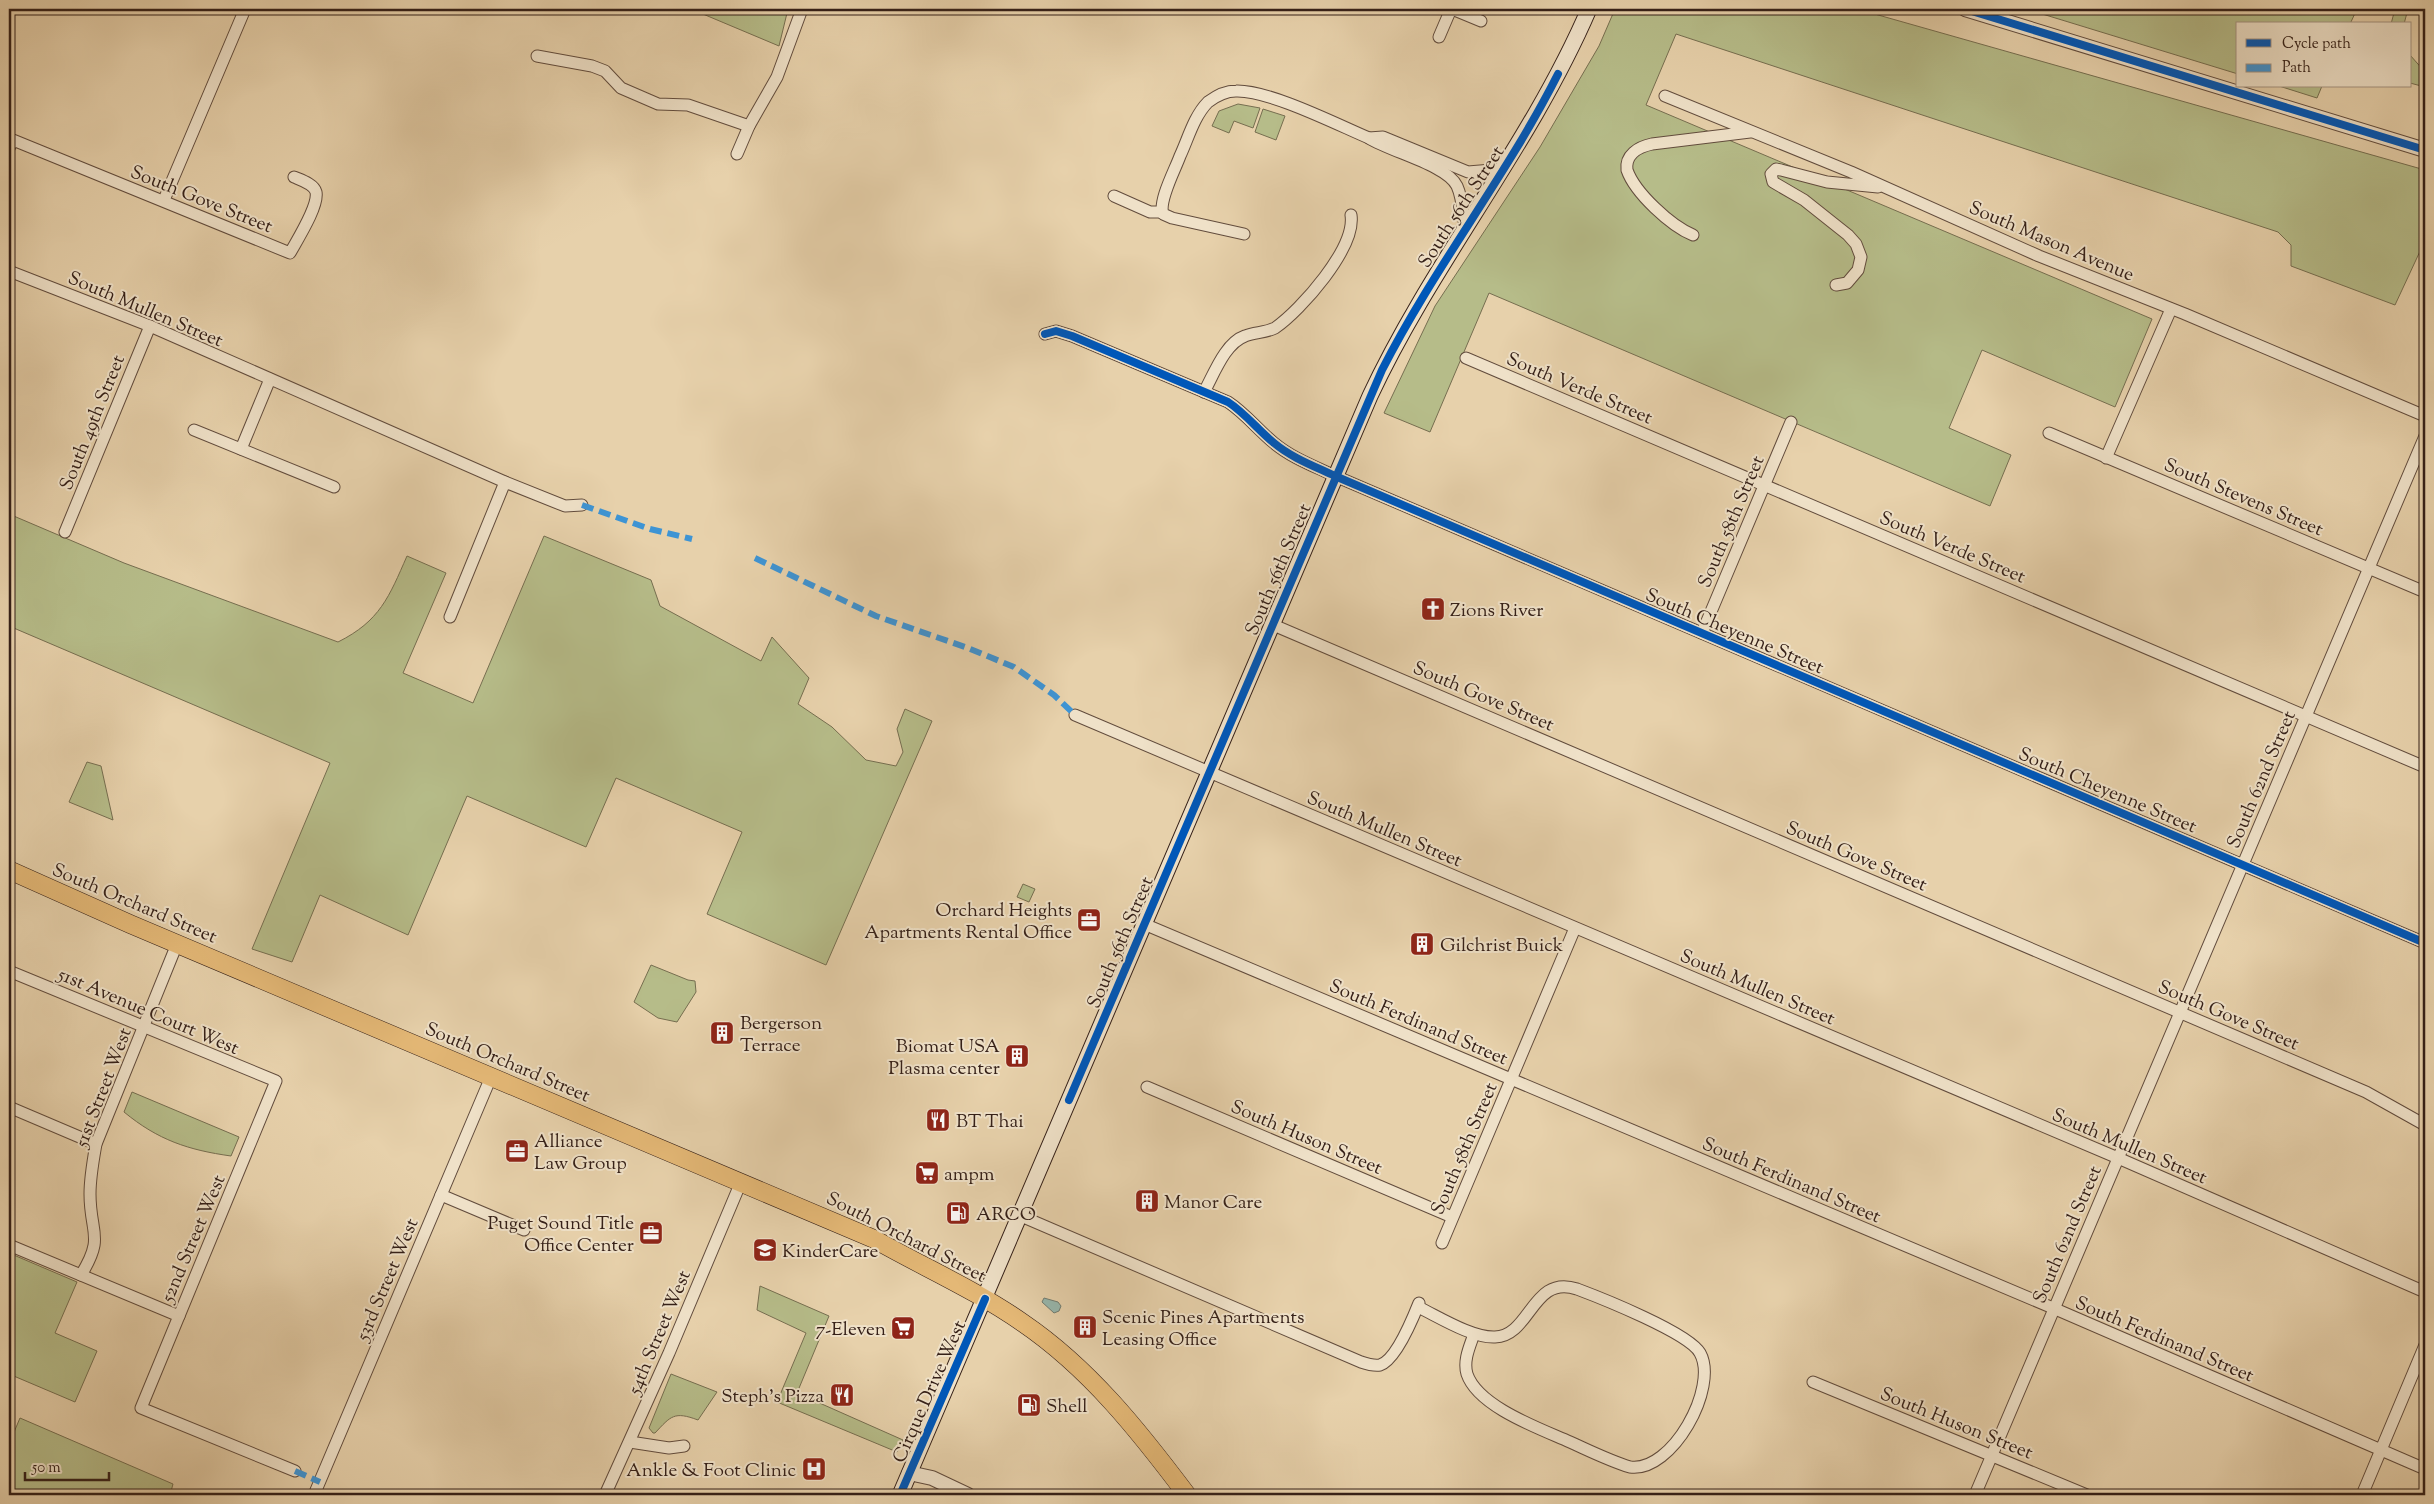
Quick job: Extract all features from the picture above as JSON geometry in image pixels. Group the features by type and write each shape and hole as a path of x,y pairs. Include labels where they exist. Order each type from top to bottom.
{"main road":[{"name":"South 56th Street","path":"985,1299 1271,624 1395,344 1425,290 1504,169 1548,95 1589,9"},
{"name":"South Orchard Street","path":"9,870 177,944 861,1233 985,1299 1023,1322 1092,1380 1122,1412 1187,1495"},
{"name":"Cirque Drive West","path":"900,1495 985,1299"}],"street":[{"path":"164,200 245,9"},
{"path":"737,154 748,126 777,77 802,9"},
{"path":"1439,38 1452,9 1481,21"},
{"path":"1965,9 2425,150"},
{"path":"537,56 592,66 605,72 621,88 658,104 688,105 748,126"},
{"path":"1162,212 1162,203 1166,191 1196,120 1207,103 1222,94 1243,91 1273,98 1444,172 1450,177 1460,195 1464,228"},
{"name":"South Mason Avenue","path":"1665,96 1851,172 2039,256 2171,309 2425,416"},
{"path":"1693,235 1673,225 1636,186 1627,170 1628,160 1638,150 1652,144 1752,132"},
{"path":"1369,138 1383,137 1468,172 1504,169"},
{"name":"South Gove Street","path":"11,144 164,200 290,253 316,198 314,187 294,177"},
{"path":"1836,286 1847,283 1858,270 1861,256 1856,244 1848,235 1804,200 1773,182 1771,174 1778,169 1843,184 1886,188"},
{"path":"1114,196 1150,212 1162,212 1178,219 1244,234"},
{"path":"1204,392 1235,342 1246,336 1275,328 1324,280 1334,265 1349,230 1352,215"},
{"name":"South Mullen Street","path":"9,270 150,326 504,482 565,506 582,505"},
{"path":"2106,458 2171,309"},
{"name":"South 49th Street","path":"65,532 150,326"},
{"name":"South Cheyenne Street","path":"1045,334 1056,331 1072,336 1235,406 1273,443 1298,460 2425,943"},
{"name":"South Verde Street","path":"1466,358 2425,767"},
{"path":"241,449 270,379"},
{"name":"South 58th Street","path":"1702,633 1791,422"},
{"path":"194,430 334,487"},
{"name":"South Stevens Street","path":"2049,433 2425,592"},
{"name":"South 62nd Street","path":"1975,1495 2425,436"},
{"path":"450,617 504,482"},
{"name":"South Gove Street","path":"1271,624 2366,1092 2425,1125"},
{"name":"South Mullen Street","path":"1075,715 2118,1158 2425,1292"},
{"name":"South Ferdinand Street","path":"1144,924 2053,1308 2425,1469"},
{"name":"South 58th Street","path":"1442,1243 1575,928"},
{"name":"51st Street West","path":"81,1275 92,1258 96,1238 90,1196 90,1177 96,1144 177,944"},
{"name":"51st Avenue Court West","path":"9,970 276,1081"},
{"name":"53rd Street West","path":"314,1495 491,1077"},
{"name":"52nd Street West","path":"276,1081 140,1408 295,1471"},
{"name":"South Huson Street","path":"1148,1086 1452,1217"},
{"path":"9,1107 96,1144"},
{"name":"54th Street West","path":"605,1495 630,1442 741,1182"},
{"path":"441,1195 524,1230"},
{"path":"1021,1216 1361,1362 1378,1365 1391,1357 1418,1305 1474,1334 1493,1338 1505,1335 1519,1324 1546,1292 1558,1287 1571,1287 1687,1339 1700,1353 1705,1368 1705,1381 1692,1416 1674,1446 1652,1463 1641,1467 1630,1467 1514,1417 1490,1401 1473,1385 1466,1369 1467,1354 1474,1334"},
{"path":"9,1245 179,1316"},
{"path":"2362,1495 2425,1345"},
{"name":"South Huson Street","path":"1813,1382 2087,1495"},
{"path":"630,1442 669,1448 684,1446"},
{"path":"909,1473 932,1478 968,1495"}],"green space":[{"path":"691,9 788,9 779,46"},
{"path":"1615,9 1857,9 2425,170 2425,248 2422,247 2395,305 2291,266 2291,245 2278,232 1676,34 1646,105 2152,319 2115,407 1982,350 1949,428 2011,455 1990,506 1489,293 1430,432 1384,413 1435,306 1540,147 1599,46"},
{"path":"2026,9 2357,9 2351,22 2236,22 2236,73"},
{"path":"2395,9 2408,9 2405,22 2392,22"},
{"path":"2412,57 2425,72 2425,87 2412,84"},
{"path":"2285,88 2321,88 2317,98"},
{"path":"1238,104 1260,108 1253,128 1234,121 1229,133 1212,126 1219,111"},
{"path":"1263,109 1285,116 1276,140 1255,132"},
{"path":"9,514 124,563 338,642 352,634 374,616 395,584 407,556 446,573 403,673 473,703 544,536 651,580 660,606 761,661 772,637 809,678 798,704 832,727 866,760 896,766 903,752 897,729 905,709 932,721 826,965 707,914 742,832 616,778 586,847 467,796 408,935 320,895 292,962 252,949 330,763 9,626"},
{"path":"87,762 101,766 113,820 69,802"},
{"path":"1023,884 1035,889 1029,902 1017,897"},
{"path":"651,965 695,981 696,992 677,1022 658,1018 634,1002"},
{"path":"132,1092 239,1137 231,1156 187,1147 149,1130 124,1112"},
{"path":"9,1253 77,1282 55,1333 97,1351 75,1402 9,1374"},
{"path":"760,1286 829,1316 797,1393 903,1440 897,1452 777,1402 806,1333 757,1310"},
{"path":"671,1374 717,1392 698,1420 683,1416 674,1417 653,1433 649,1428"},
{"path":"20,1418 173,1484 170,1495 9,1495 9,1444"}],"water":[{"path":"1044,1298 1058,1302 1061,1306 1059,1311 1054,1313 1042,1302"}],"marked path":[{"path":"582,505 650,529 692,539"},
{"path":"755,558 876,616 968,648 1014,667 1054,695 1075,715"},
{"path":"295,1471 320,1482"}],"cycle path":[{"path":"1965,9 2425,150"},
{"path":"1069,1100 1382,370 1425,294 1516,149 1558,74"},
{"path":"1045,334 1056,331 1072,336 1228,402 1268,438 1288,453 1335,476 2425,943"},
{"path":"900,1495 985,1299"}],"place":[{"name":"Zions River","path":"1433,609"},
{"name":"Orchard Heights Apartments Rental Office","path":"1089,920"},
{"name":"Gilchrist Buick","path":"1422,944"},
{"name":"Bergerson Terrace","path":"722,1033"},
{"name":"Biomat USA Plasma center","path":"1017,1056"},
{"name":"BT Thai","path":"938,1120"},
{"name":"Alliance Law Group","path":"517,1151"},
{"name":"ampm","path":"927,1173"},
{"name":"Manor Care","path":"1147,1201"},
{"name":"ARCO","path":"958,1213"},
{"name":"Puget Sound Title Office Center","path":"651,1233"},
{"name":"KinderCare","path":"765,1250"},
{"name":"Scenic Pines Apartments Leasing Office","path":"1085,1327"},
{"name":"7-Eleven","path":"903,1328"},
{"name":"Steph's Pizza","path":"842,1395"},
{"name":"Shell","path":"1029,1405"},
{"name":"Ankle & Foot Clinic","path":"814,1469"}]}
